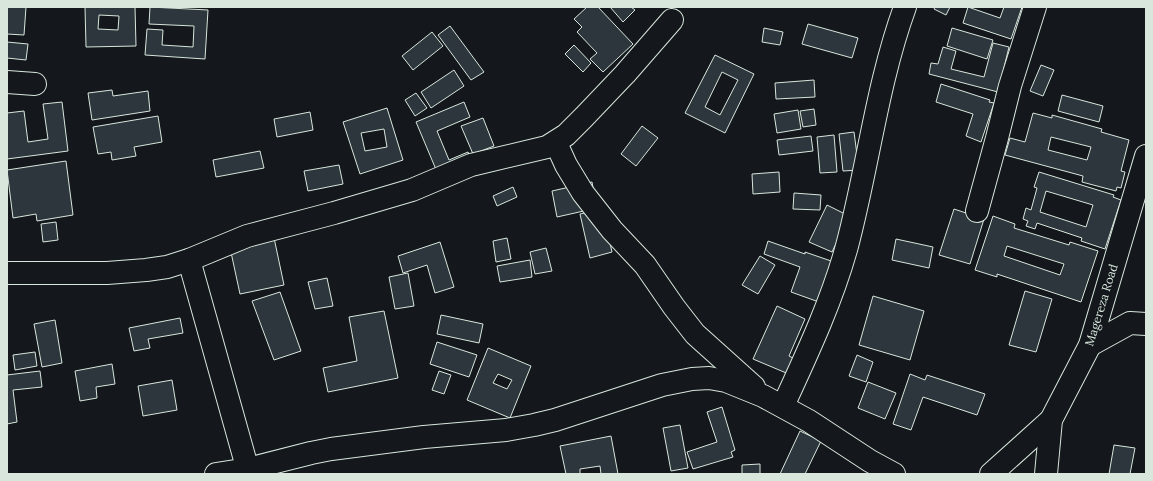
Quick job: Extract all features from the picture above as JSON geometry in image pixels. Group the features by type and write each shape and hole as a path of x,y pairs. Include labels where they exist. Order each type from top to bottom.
{"street":[{"path":"784,406 811,347 824,314 846,247 866,167 874,123 892,48 905,7"},
{"path":"977,211 1010,86 1035,7"},
{"path":"7,273 115,272 167,267 247,236 412,190 471,165 547,147 556,143 566,135 603,97 672,20"},
{"path":"7,82 36,84"},
{"path":"556,143 566,165 583,193 612,230 643,262 674,307 695,334 717,352 763,396"},
{"name":"Magereza Road","path":"1046,474 1051,420 1090,345 1146,156"},
{"path":"188,260 248,472"},
{"path":"1090,345 1130,323 1146,324"},
{"path":"216,474 248,472 311,453 331,449 431,436 506,430 534,425 555,420 662,385 692,379 709,378 726,380 784,406 870,461 894,474"},
{"path":"990,474 1016,453 1051,420"}],"building":[{"path":"7,7 26,7 24,35 7,34"},
{"path":"85,7 135,7 136,46 86,47","holes":["99,15 119,16 118,30 98,29"]},
{"path":"150,7 208,10 205,59 145,55 147,29 163,30 162,45 193,47 194,26 149,24"},
{"path":"587,7 598,7 633,44 603,72 590,59 597,53 577,32 582,27 574,19"},
{"path":"610,7 631,7 635,10 623,22"},
{"path":"935,7 950,7 946,15 934,9"},
{"path":"968,7 1000,18 1004,7 1022,7 1011,39 963,23"},
{"path":"808,24 858,38 852,58 802,44"},
{"path":"450,26 484,72 471,80 438,35"},
{"path":"764,28 783,32 780,45 762,42"},
{"path":"952,28 993,40 987,59 947,46"},
{"path":"432,32 443,46 413,70 402,56"},
{"path":"7,42 28,44 26,60 7,58"},
{"path":"993,43 1009,47 998,92 929,74 931,63 938,64 943,47 956,51 951,69 984,77"},
{"path":"574,45 591,63 583,72 565,54"},
{"path":"715,55 754,74 725,133 685,113","holes":["722,72 738,80 720,115 705,107"]},
{"path":"1041,65 1054,70 1043,96 1030,91"},
{"path":"454,70 464,86 431,108 421,92"},
{"path":"814,80 815,97 776,99 775,83"},
{"path":"941,84 990,100 989,102 994,103 981,142 966,136 973,114 936,102"},
{"path":"112,90 113,96 148,91 150,111 92,120 88,93"},
{"path":"416,93 427,108 415,116 405,100"},
{"path":"1062,95 1103,106 1099,122 1058,111"},
{"path":"62,102 68,151 7,159 7,113 24,111 28,142 48,139 43,104"},
{"path":"464,102 470,117 437,131 449,160 468,152 474,165 440,179 416,122"},
{"path":"387,108 403,160 360,174 343,122","holes":["384,129 387,147 365,151 361,133"]},
{"path":"814,109 816,125 803,127 800,111"},
{"path":"798,110 801,129 777,133 774,114"},
{"path":"310,112 313,130 277,137 274,119"},
{"path":"1033,113 1052,118 1052,115 1102,129 1101,132 1129,140 1121,171 1125,172 1121,188 1117,187 1116,191 1082,182 1083,176 1005,155 1010,138 1025,142","holes":["1051,137 1091,147 1087,160 1048,150"]},
{"path":"158,116 162,142 134,147 136,156 112,160 111,152 98,154 93,127"},
{"path":"483,118 494,146 473,154 461,126"},
{"path":"642,126 658,138 636,166 621,154"},
{"path":"854,132 859,170 843,171 839,134"},
{"path":"834,135 837,172 820,173 817,137"},
{"path":"811,136 813,151 779,155 777,140"},
{"path":"260,151 264,168 216,177 213,160"},
{"path":"66,161 73,215 37,221 36,214 13,218 7,170"},
{"path":"339,165 343,184 308,191 304,171"},
{"path":"779,172 780,192 753,194 752,174"},
{"path":"1039,172 1114,195 1113,197 1121,200 1105,249 1081,241 1082,238 1037,223 1035,229 1026,226 1028,221 1023,219 1026,208 1031,210 1037,188 1034,187","holes":["1046,191 1093,205 1086,227 1040,212"]},
{"path":"592,182 597,208 557,217 552,191"},
{"path":"513,187 517,197 497,206 493,196"},
{"path":"794,193 821,195 820,210 793,209"},
{"path":"827,205 849,216 832,252 809,242"},
{"path":"602,209 612,252 590,258 580,214"},
{"path":"954,209 984,219 970,264 939,255"},
{"path":"993,216 1015,224 1014,228 1069,245 1070,242 1098,251 1081,302 997,274 997,277 975,270","holes":["1007,246 1064,264 1060,275 1004,256"]},
{"path":"56,222 58,240 43,242 41,224"},
{"path":"273,233 284,285 240,294 229,243"},
{"path":"507,238 511,259 496,262 493,241"},
{"path":"896,239 933,247 929,268 892,260"},
{"path":"768,241 834,262 819,302 791,292 800,267 764,254"},
{"path":"440,242 454,287 435,293 427,265 403,273 398,256"},
{"path":"546,248 552,271 535,274 530,252"},
{"path":"760,256 775,265 758,294 742,285"},
{"path":"530,260 532,277 500,282 497,266"},
{"path":"408,273 414,306 395,309 389,277"},
{"path":"327,278 333,306 315,309 308,282"},
{"path":"1025,291 1052,299 1036,352 1009,345"},
{"path":"280,292 301,351 274,360 252,301"},
{"path":"873,296 924,311 910,360 859,345"},
{"path":"777,306 805,319 789,356 797,360 791,375 753,359"},
{"path":"384,311 398,378 328,392 323,368 357,361 349,317"},
{"path":"441,315 483,324 479,343 437,334"},
{"path":"180,318 183,333 148,339 150,348 134,351 129,328"},
{"path":"55,320 62,363 42,367 34,324"},
{"path":"437,342 477,355 469,377 430,364"},
{"path":"488,348 531,366 510,418 467,400","holes":["498,374 512,380 507,389 493,383"]},
{"path":"35,352 37,366 15,370 13,355"},
{"path":"857,355 873,362 866,382 849,376"},
{"path":"112,364 115,384 96,387 97,398 80,401 75,371"},
{"path":"40,371 42,387 13,390 17,422 7,424 7,375"},
{"path":"439,371 451,375 444,394 432,390"},
{"path":"910,374 925,380 927,375 985,394 977,415 923,397 911,430 893,424"},
{"path":"172,380 177,410 143,416 138,386"},
{"path":"868,382 896,393 885,419 858,408"},
{"path":"722,407 735,450 731,452 733,457 693,469 687,452 717,442 707,412"},
{"path":"680,425 688,468 671,471 663,428"},
{"path":"800,431 821,441 805,474 780,474"},
{"path":"611,436 618,474 601,474 600,466 580,469 580,474 566,474 560,446"},
{"path":"1114,445 1135,448 1130,474 1109,474"},
{"path":"760,464 760,474 742,474 742,465"}]}
